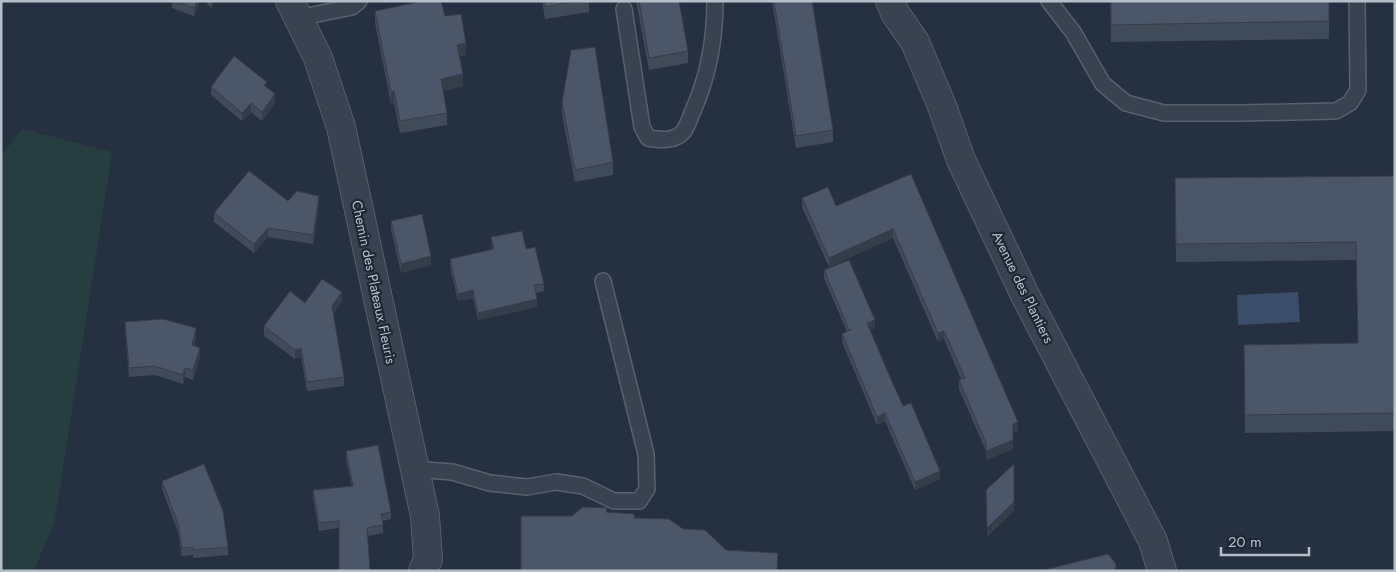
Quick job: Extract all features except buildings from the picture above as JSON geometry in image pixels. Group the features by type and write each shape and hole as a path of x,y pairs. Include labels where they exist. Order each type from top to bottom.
{"street":[{"name":"Avenue des Plantiers","path":"890,1 915,42 942,106 961,160 1025,295 1153,541 1162,571"},
{"name":"Chemin des Plateaux Fleuris","path":"294,9 318,58 341,127 425,516 428,559 423,571"}],"lane":[{"path":"294,9 352,7 359,1"},
{"path":"624,9 642,127 648,138 672,139 684,132 702,93 712,45 715,1"},
{"path":"1049,1 1073,32 1103,84 1126,104 1164,113 1336,111 1350,103 1358,90 1357,1"},
{"path":"414,469 452,472 490,483 527,487 556,482 583,486 614,501 639,501 647,489 646,454 603,281"}],"green space":[{"path":"23,129 112,152 55,520 34,571 1,571 1,155"}],"water":[{"path":"1298,292 1300,322 1238,325 1237,295"}]}
